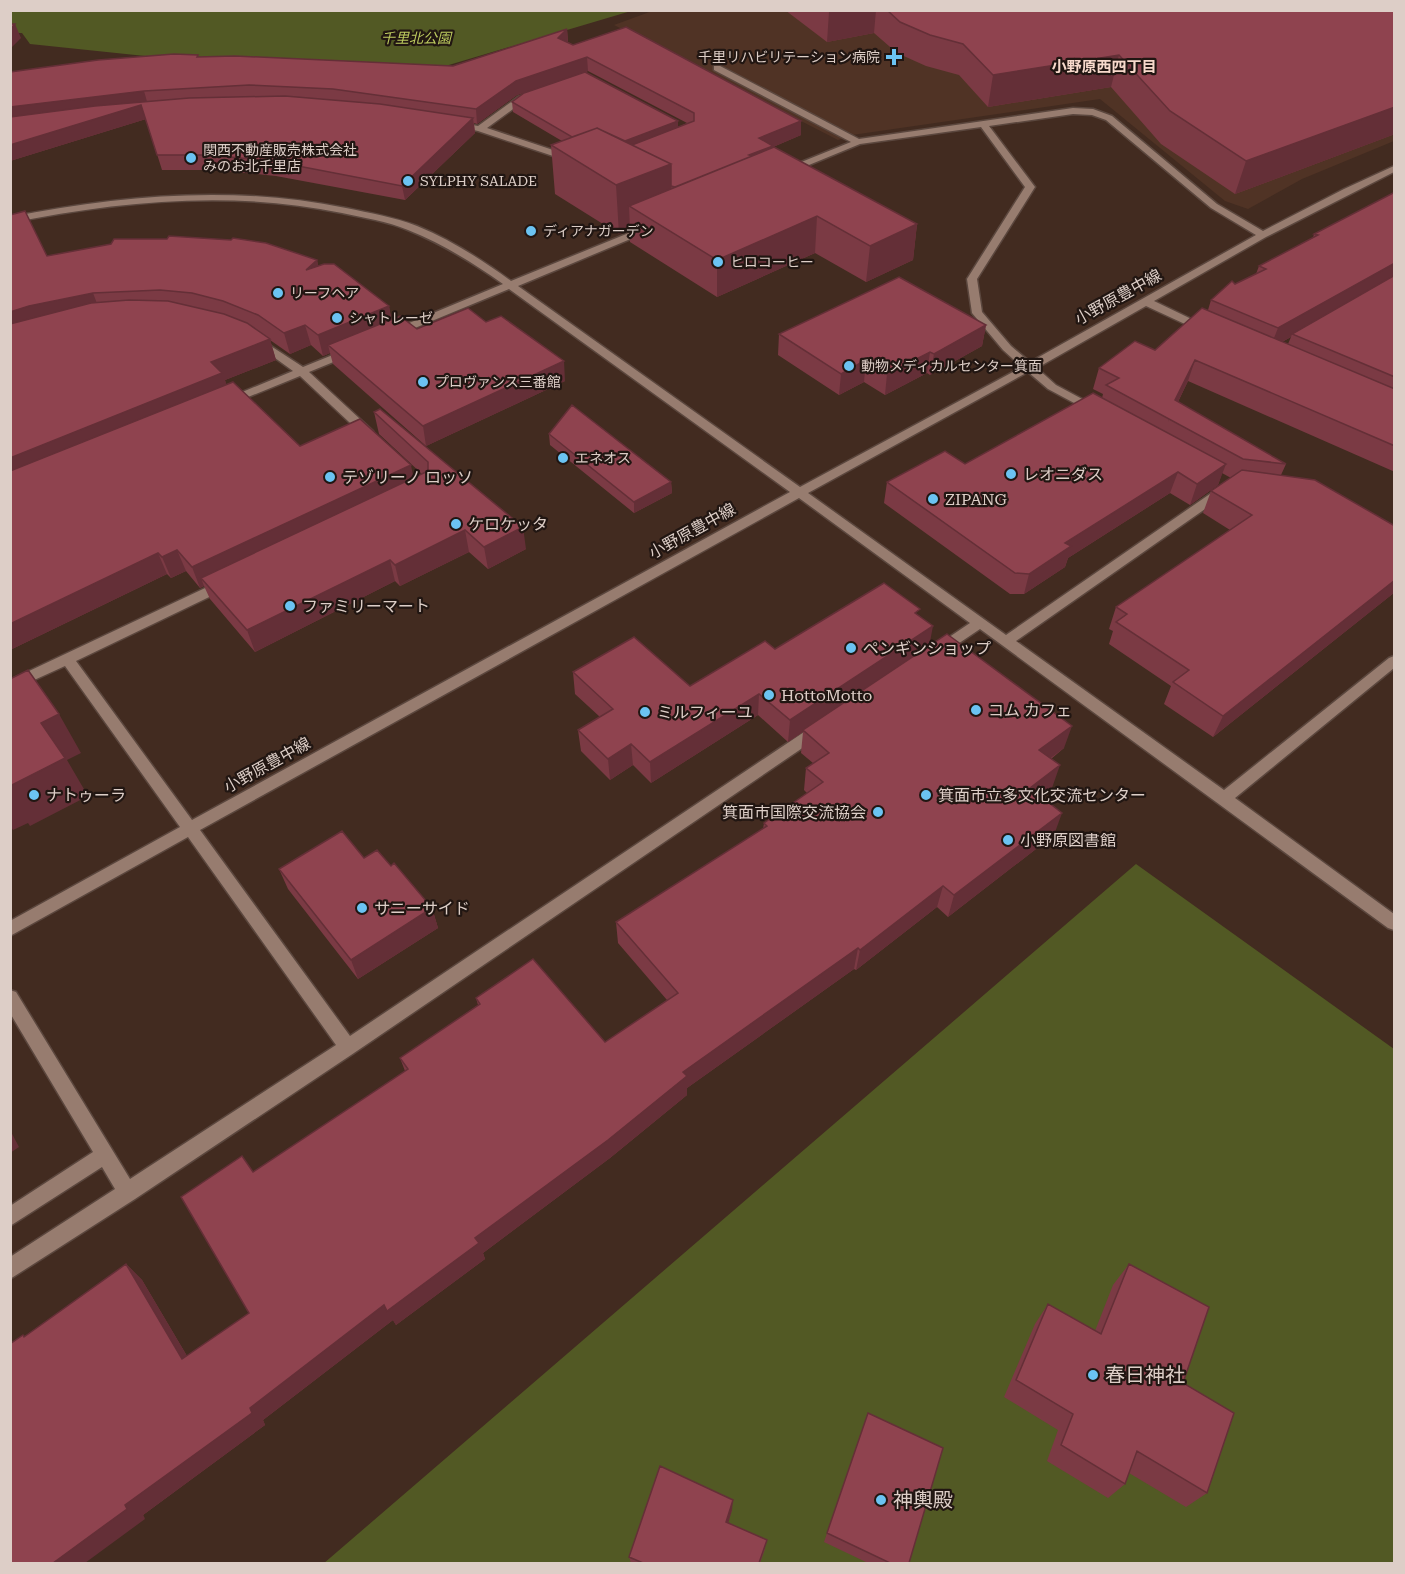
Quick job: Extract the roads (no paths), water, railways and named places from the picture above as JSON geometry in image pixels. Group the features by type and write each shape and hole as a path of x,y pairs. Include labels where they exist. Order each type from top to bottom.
{"street":[{"path":"717,68 858,142"},
{"path":"480,129 521,99 543,91"},
{"path":"778,175 858,142 1074,111 1093,112 1109,118 1214,206 1263,235"},
{"path":"448,123 480,129 576,160"},
{"path":"983,124 1030,188 972,279 977,313 1007,348 1052,387 1101,414"},
{"name":"小野原豊中線","path":"10,929 189,828 1030,367 1263,235 1395,169"},
{"path":"10,220 59,209 128,200 207,196 274,199 330,206 404,225 470,256 981,622 1395,923"},
{"path":"379,339 663,222"},
{"path":"1147,302 1217,334"},
{"path":"243,333 254,337 301,371 377,441"},
{"path":"215,407 356,349"},
{"path":"1007,641 1231,485 1221,480"},
{"path":"10,686 240,577"},
{"path":"924,660 981,622"},
{"path":"67,659 348,1047"},
{"path":"1224,798 1395,660"},
{"path":"10,1269 348,1047 836,718"},
{"path":"10,997 128,1193"},
{"path":"10,1217 105,1155"}],"place":[{"name":"千里リハビリテーション病院","path":"894,57"},
{"name":"関西不動産販売株式会社 みのお北千里店","path":"191,158"},
{"name":"SYLPHY SALADE","path":"408,181"},
{"name":"ディアナガーデン","path":"531,231"},
{"name":"ヒロコーヒー","path":"718,262"},
{"name":"リーフヘア","path":"278,293"},
{"name":"シャトレーゼ","path":"337,318"},
{"name":"動物メディカルセンター箕面","path":"849,366"},
{"name":"プロヴァンス三番館","path":"423,382"},
{"name":"エネオス","path":"563,458"},
{"name":"レオニダス","path":"1011,474"},
{"name":"テゾリーノ ロッソ","path":"330,477"},
{"name":"ZIPANG","path":"933,499"},
{"name":"ケロケッタ","path":"456,524"},
{"name":"ファミリーマート","path":"290,606"},
{"name":"ペンギンショップ","path":"851,648"},
{"name":"HottoMotto","path":"769,695"},
{"name":"コム カフェ","path":"976,710"},
{"name":"ミルフィーユ","path":"645,712"},
{"name":"ナトゥーラ","path":"34,795"},
{"name":"箕面市立多文化交流センター","path":"926,795"},
{"name":"箕面市国際交流協会","path":"878,812"},
{"name":"小野原図書館","path":"1008,840"},
{"name":"サニーサイド","path":"362,908"},
{"name":"春日神社","path":"1093,1375"},
{"name":"神輿殿","path":"881,1500"}],"district":[{"name":"小野原西四丁目","path":"1104,67"}],"park label":[{"name":"千里北公園","path":"416,38"}]}
